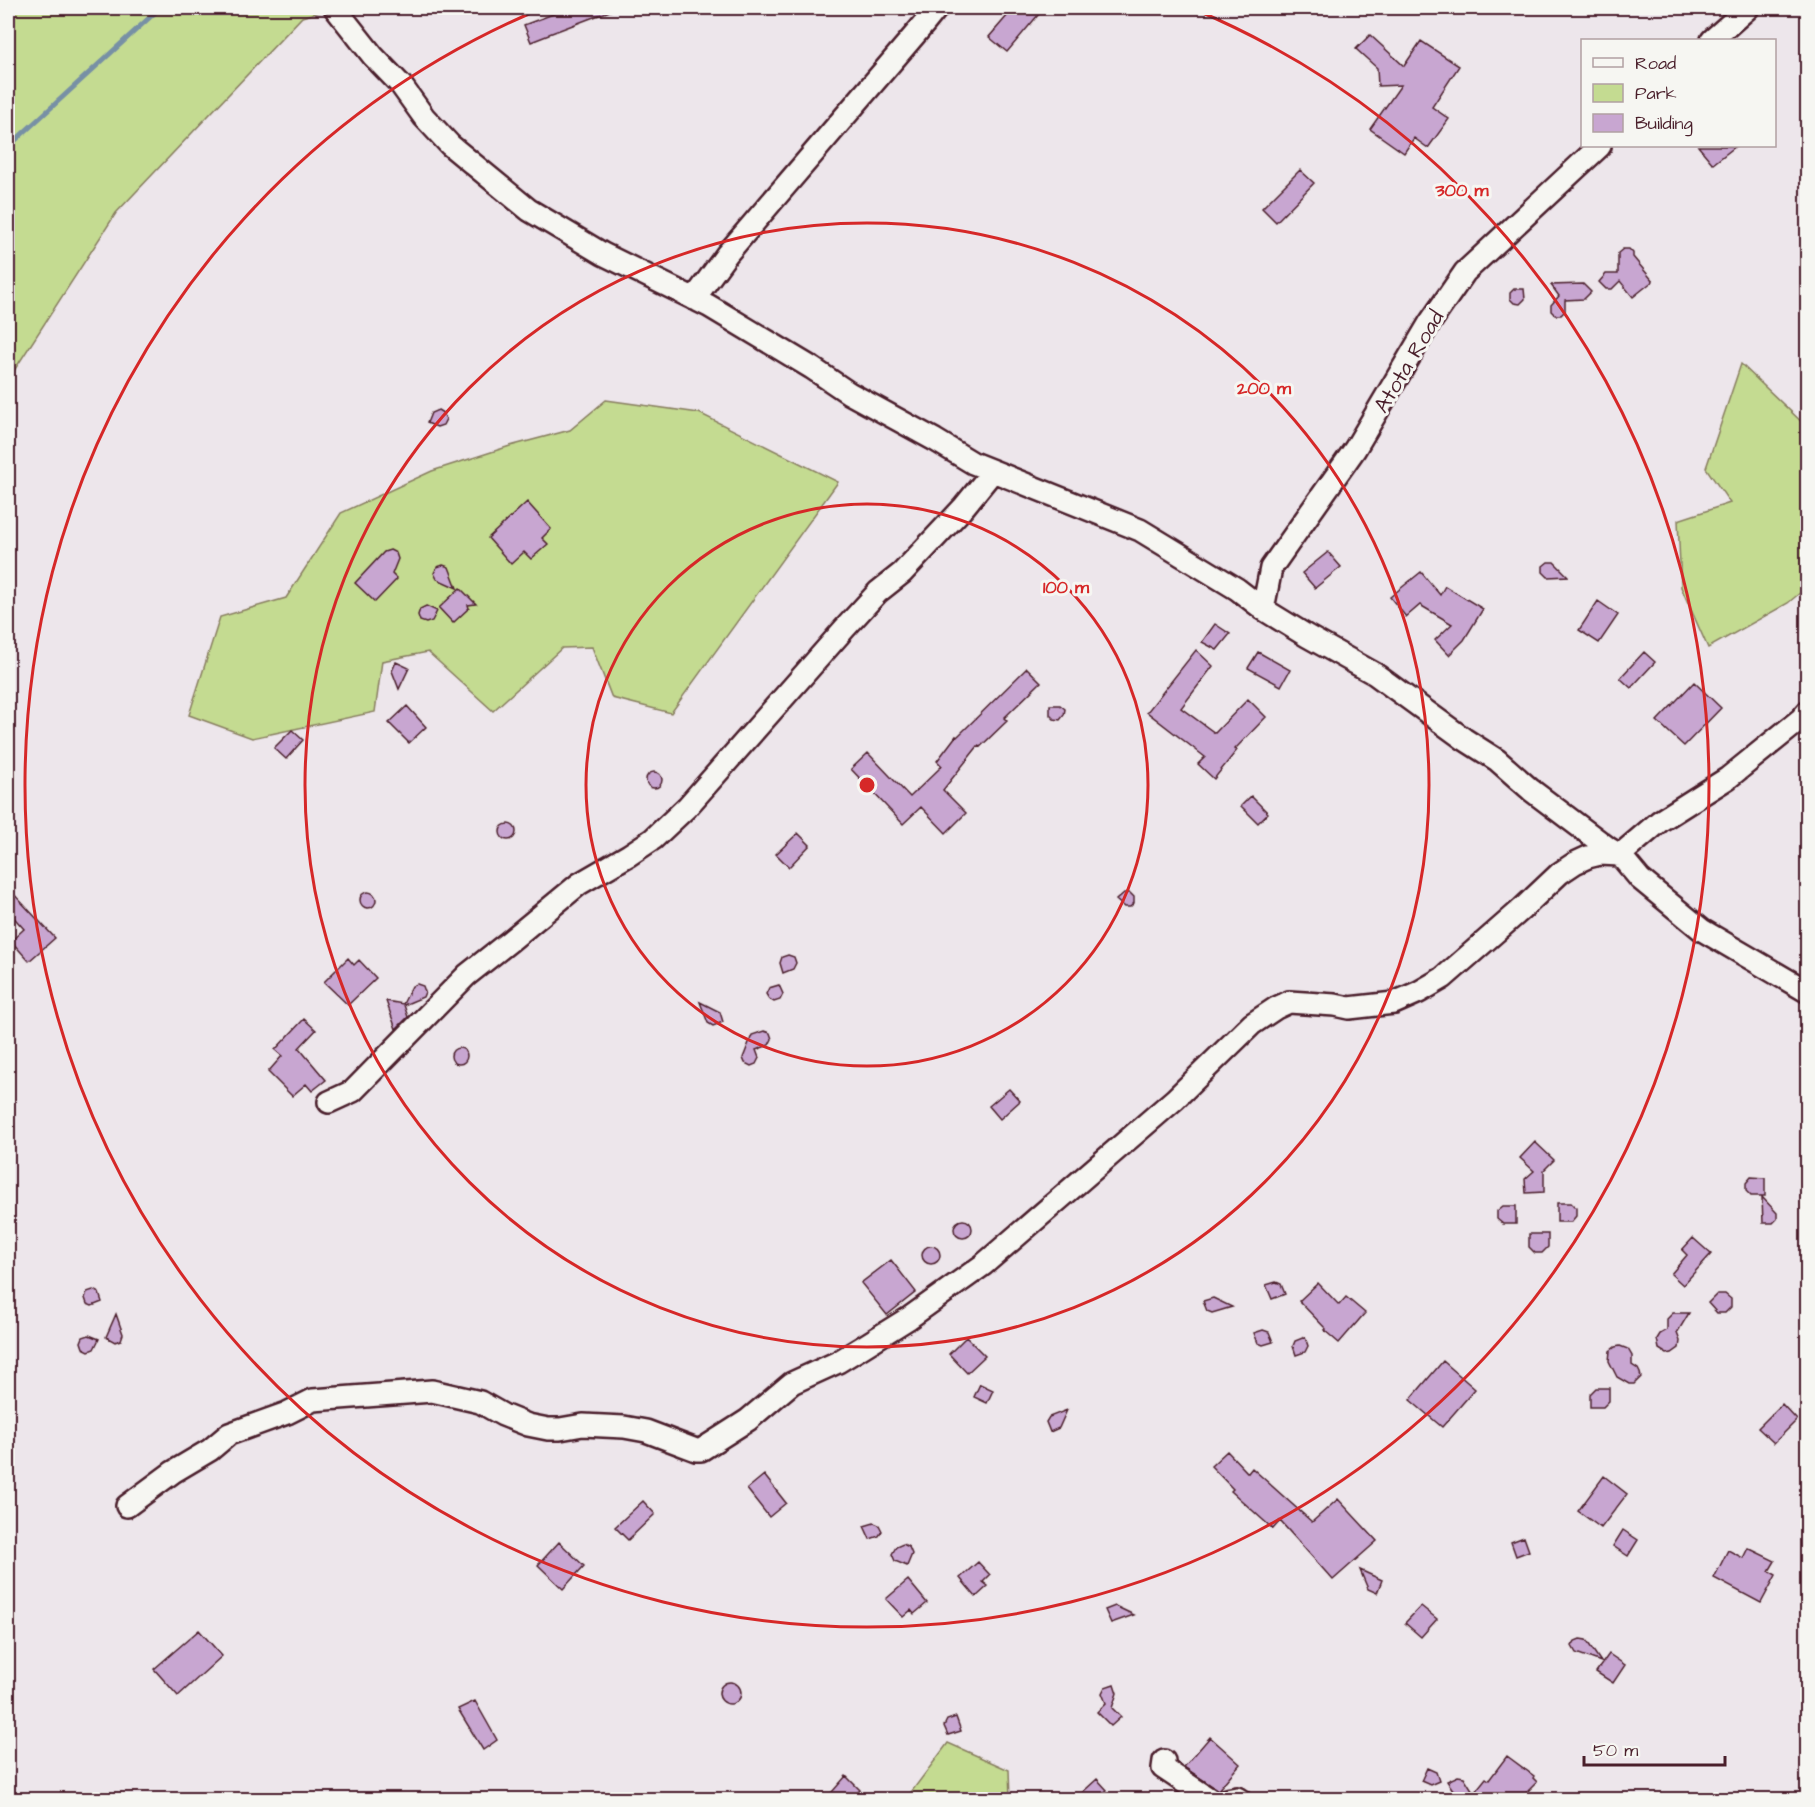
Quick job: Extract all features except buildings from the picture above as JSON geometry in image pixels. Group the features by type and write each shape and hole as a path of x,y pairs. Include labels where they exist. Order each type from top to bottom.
{"street":[{"path":"335,8 401,85 424,117 450,145 529,210 603,254 694,299 795,357 849,393 973,463 1140,530 1238,589 1263,609 1375,674 1464,739 1497,760 1531,790 1620,855 1641,879 1702,930 1808,992"},
{"path":"694,299 727,254 937,8"},
{"path":"1713,39 1748,8"},
{"name":"Atota Road","path":"1263,609 1271,568 1355,449 1429,324 1465,272 1599,147"},
{"path":"329,1102 353,1091 482,962 579,884 653,839 687,807 858,614 902,573 963,508 993,471"},
{"path":"127,1506 173,1472 210,1450 229,1434 287,1413 313,1400 432,1391 480,1402 528,1425 548,1429 583,1425 624,1427 646,1431 701,1450 748,1420 792,1383 838,1362 861,1348 909,1318 983,1265 1175,1099 1252,1024 1289,1002 1349,1008 1394,1003 1419,992 1443,978 1560,873 1588,857 1600,854 1620,855 1660,821 1728,778 1808,711"},
{"path":"1164,1761 1162,1768 1211,1800"},
{"path":"1226,1800 1238,1798 1240,1800"}],"green space":[{"path":"8,8 333,8 302,17 116,213 8,380"},
{"path":"1741,364 1807,427 1807,587 1788,603 1708,648 1681,587 1678,520 1730,503 1706,468"},
{"path":"606,400 699,413 838,482 671,713 612,698 592,647 562,648 493,711 428,652 382,661 375,712 252,738 189,715 220,617 286,598 341,513 432,471 570,430"},
{"path":"948,1743 1009,1770 1010,1799 906,1799"}],"waterway":[{"path":"8,147 160,8"}]}
